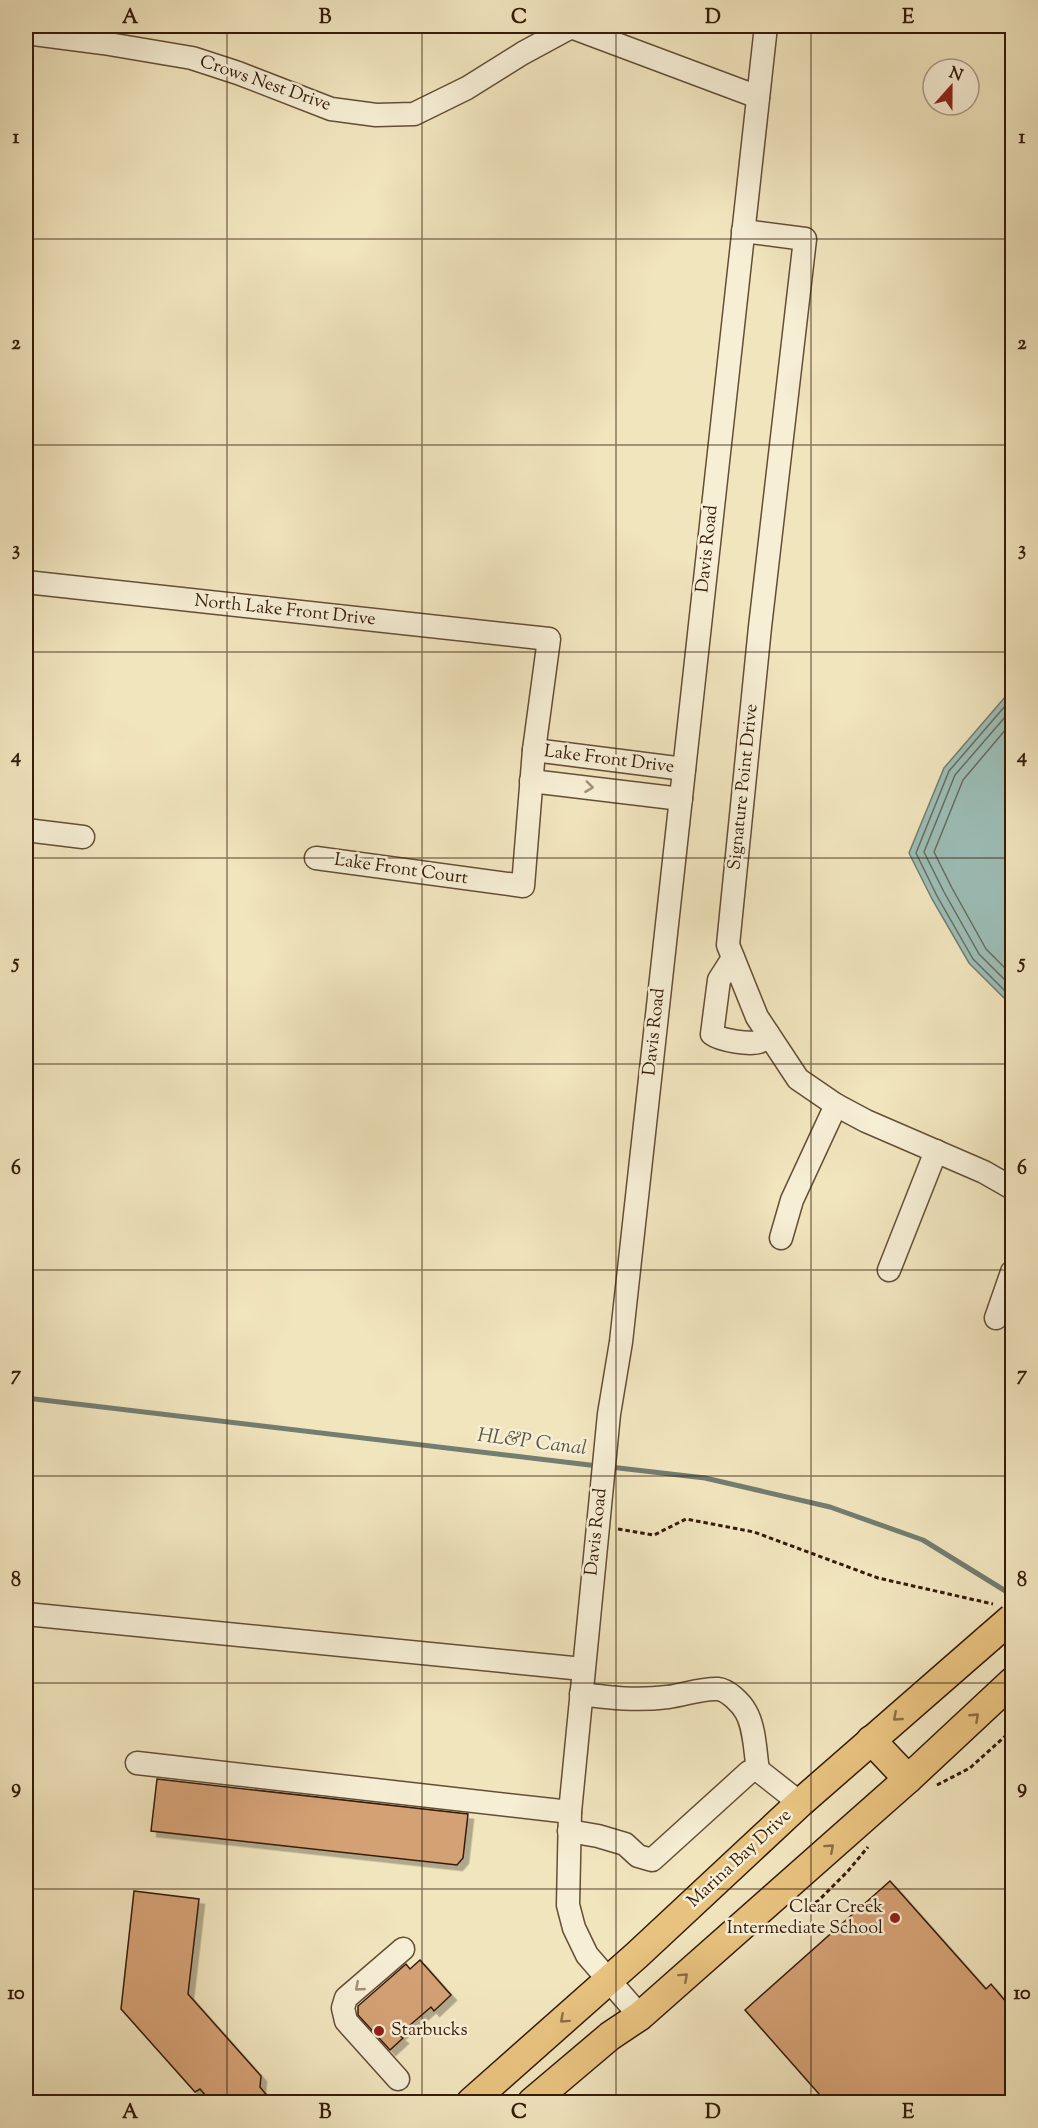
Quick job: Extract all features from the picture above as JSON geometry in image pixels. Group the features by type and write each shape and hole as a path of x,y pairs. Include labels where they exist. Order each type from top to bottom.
{"main road":[{"name":"Marina Bay Drive","path":"471,2103 637,1955 800,1803 989,1638 1003,1611"},
{"path":"532,2103 610,2037 640,2016 908,1779 1012,1682"},
{"path":"871,1740 908,1779"}],"street":[{"name":"Davis Road","path":"640,2016 587,1955 574,1928 568,1905 569,1821 583,1669 605,1527 609,1414 621,1342 766,26"},
{"name":"Crows Nest Drive","path":"26,33 192,58 331,109 376,115 414,114 467,88 523,53 571,27 758,97"},
{"name":"Signature Point Drive","path":"743,231 805,239 760,627 728,945 757,1017 798,1079 836,1105 866,1121 984,1172 1012,1188"},
{"name":"North Lake Front Drive","path":"26,582 544,639"},
{"name":"Lake Front Drive","path":"544,639 549,639 531,781 681,798"},
{"name":"Lake Front Drive","path":"534,750 684,769"},
{"name":"Lake Front Court","path":"316,858 523,886 531,781"},
{"path":"26,830 83,837"},
{"path":"733,958 719,980 712,1034 718,1039 754,1044 763,1041 768,1034"},
{"path":"781,1238 792,1200 836,1105"},
{"path":"888,1270 936,1151"},
{"path":"996,1318 1012,1272"},
{"path":"26,1614 583,1669"},
{"path":"581,1694 630,1700 670,1697 693,1691 720,1689 734,1698 746,1712 751,1727 758,1770 800,1803"},
{"path":"136,1763 569,1821 598,1836 625,1844 638,1856 652,1860 748,1772 758,1770"},
{"path":"398,2079 346,2021 343,2008 346,1998 403,1949"}],"path":[{"path":"605,1527 654,1535 686,1519 754,1532 878,1578 1003,1611"},
{"path":"936,1786 970,1768 1012,1730"}],"water":[{"path":"1012,689 1012,1006 969,963 932,899 909,853 944,768"}],"building":[{"path":"157,1779 468,1814 463,1858 457,1865 151,1831"},
{"path":"890,1881 986,1989 991,1984 1012,2009 1012,2103 827,2103 745,2010"},
{"path":"134,1891 199,1899 188,1994 261,2076 260,2087 273,2103 212,2103 200,2089 195,2092 121,2009"},
{"path":"420,1960 451,1995 434,2011 431,2007 402,2032 399,2035 403,2038 390,2050 358,2015 358,2006 406,1964 410,1969"}],"waterway":[{"name":"HL&P Canal","path":"26,1398 598,1466"},
{"name":"HL&P Canal","path":"610,1467 705,1478 830,1507 923,1540 1012,1595"}],"place":[{"name":"Clear Creek Intermediate School","path":"895,1918"},
{"name":"Starbucks","path":"379,2031"}]}
